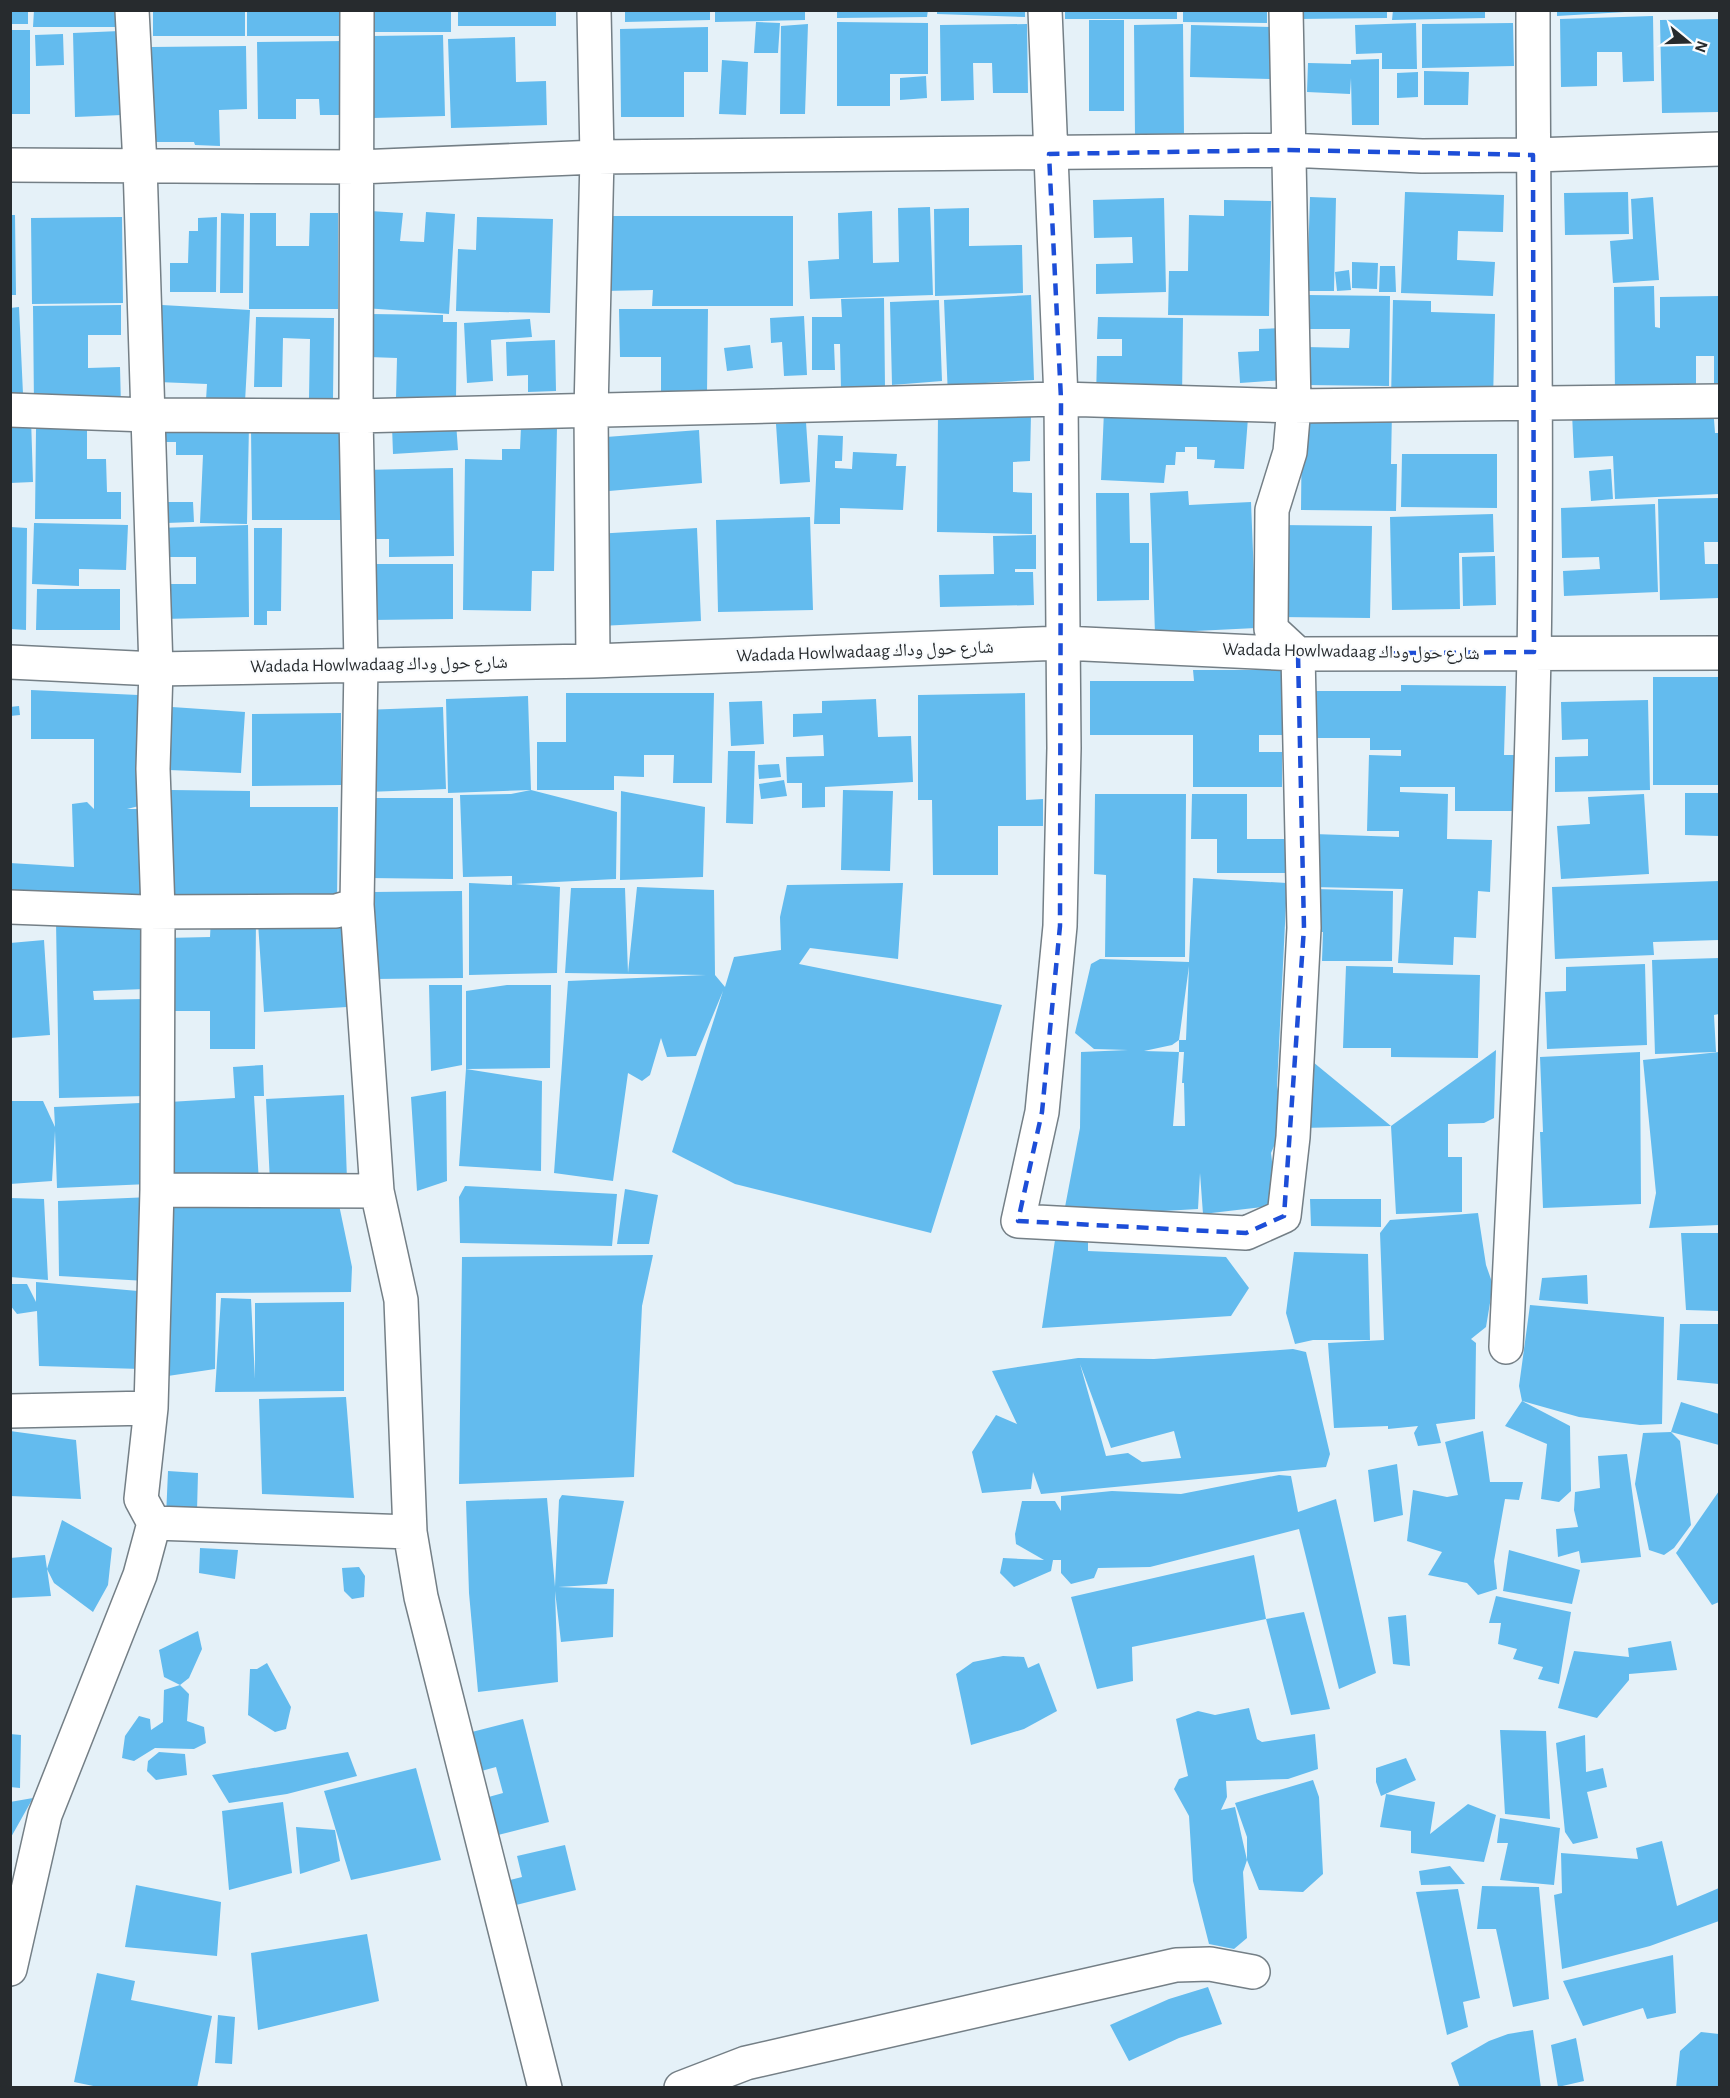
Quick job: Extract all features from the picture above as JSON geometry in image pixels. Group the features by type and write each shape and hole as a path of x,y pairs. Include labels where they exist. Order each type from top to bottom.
{"street":[{"path":"10,1969 45,1815 140,1575 154,1523 141,1499 151,1408 157,1190 158,910 153,770 156,669 140,165 132,10"},
{"path":"357,10 356,416 361,664 357,905 377,1191 400,1300 410,1532 421,1597 545,2088"},
{"path":"593,660 591,411 597,157 594,10"},
{"path":"1045,10 1049,154 1061,399 1063,643 1060,926 1042,1112 1018,1221 1246,1233 1284,1216 1293,1137 1304,927 1298,654 1271,629 1272,510 1290,452 1294,406 1286,10"},
{"path":"1506,1347 1526,936 1534,652 1536,403 1533,10"},
{"path":"10,165 358,167 597,157 1288,150 1422,156 1719,149"},
{"path":"10,410 147,416 356,416 1061,399 1294,406 1719,401"},
{"name":"Wadada Howlwadaag شارع حول وداك","path":"10,662 156,669 593,660 1063,643 1298,654 1719,653"},
{"path":"10,907 146,912 158,910 336,911 357,905"},
{"path":"157,1190 377,1191"},
{"path":"10,1411 151,1408"},
{"path":"154,1523 410,1532"},
{"path":"681,2088 746,2063 1176,1965 1210,1964 1253,1972"}],"highlighted area":[{"path":"1288,150 1533,155 1534,652 1298,654 1304,928 1284,1216 1246,1233 1018,1221 1042,1112 1060,926 1061,399 1049,154"}],"building":[{"path":"10,10 28,10 28,24 10,24"},
{"path":"34,10 118,10 118,27 33,27"},
{"path":"153,10 245,10 245,36 153,36"},
{"path":"247,10 345,10 346,36 247,36"},
{"path":"367,10 451,10 451,32 366,32"},
{"path":"458,10 556,10 556,26 458,26"},
{"path":"625,10 710,10 710,20 625,22"},
{"path":"715,10 805,10 805,20 715,22"},
{"path":"837,10 928,10 927,17 837,18"},
{"path":"937,10 1025,10 1025,17 937,14"},
{"path":"1065,10 1177,10 1177,19 1065,19"},
{"path":"1183,10 1267,10 1267,23 1183,22"},
{"path":"1297,10 1387,10 1387,18 1297,19"},
{"path":"1393,10 1485,10 1485,18 1392,20"},
{"path":"1557,10 1625,10 1625,12 1557,16"},
{"path":"1653,16 1654,81 1623,82 1622,52 1597,52 1597,86 1561,87 1560,19"},
{"path":"1719,19 1719,112 1662,113 1660,20"},
{"path":"1089,20 1124,20 1124,111 1089,111"},
{"path":"756,22 780,23 778,53 754,53"},
{"path":"837,22 928,23 928,74 890,74 890,106 837,106"},
{"path":"1416,23 1417,69 1382,69 1382,53 1356,54 1355,25"},
{"path":"1513,23 1514,66 1422,68 1422,24"},
{"path":"808,24 805,114 780,114 781,26"},
{"path":"1027,24 1028,93 993,93 992,63 973,63 974,100 941,101 940,25"},
{"path":"1183,24 1184,136 1135,137 1134,25"},
{"path":"1191,25 1271,27 1270,79 1190,77"},
{"path":"708,27 708,72 684,72 684,117 621,117 620,29"},
{"path":"10,30 30,30 30,114 10,114"},
{"path":"120,31 122,115 75,117 73,33"},
{"path":"63,34 64,65 36,66 35,35"},
{"path":"443,35 445,116 373,118 372,36"},
{"path":"515,37 516,82 546,81 547,125 451,128 448,39"},
{"path":"345,41 346,115 320,115 319,99 296,99 296,119 258,119 257,42"},
{"path":"246,46 247,109 219,110 220,146 195,145 194,142 152,142 151,47"},
{"path":"1379,59 1379,125 1352,125 1351,78 1350,94 1307,92 1308,63 1351,64 1351,60"},
{"path":"722,60 748,62 746,115 719,114"},
{"path":"1424,71 1469,72 1468,105 1424,105"},
{"path":"1418,72 1418,97 1397,98 1397,73"},
{"path":"926,76 927,98 900,100 900,78"},
{"path":"1405,192 1504,195 1503,232 1458,231 1457,260 1495,262 1493,296 1401,293"},
{"path":"1628,192 1629,234 1565,235 1564,193"},
{"path":"1310,197 1336,198 1334,291 1307,291"},
{"path":"1653,197 1659,280 1613,283 1610,241 1633,239 1631,199"},
{"path":"1164,198 1166,292 1096,294 1096,264 1133,263 1132,237 1094,238 1093,200"},
{"path":"1224,200 1271,201 1269,316 1168,315 1169,271 1188,271 1189,215 1224,216"},
{"path":"930,207 933,295 810,299 808,261 839,259 838,213 872,211 873,263 899,262 898,208"},
{"path":"969,208 969,246 1022,245 1023,293 935,296 934,209"},
{"path":"370,211 403,213 400,241 424,242 426,212 455,214 449,314 364,308"},
{"path":"221,213 244,214 243,293 220,293"},
{"path":"250,213 276,213 276,246 309,246 310,213 338,213 338,309 249,309"},
{"path":"10,215 15,215 16,295 10,295"},
{"path":"604,216 793,216 793,306 652,306 653,290 603,291"},
{"path":"122,217 123,303 32,304 31,218"},
{"path":"217,217 216,292 170,292 170,263 188,263 189,231 198,231 198,218"},
{"path":"477,217 553,219 550,313 456,311 458,249 476,250"},
{"path":"1352,262 1378,263 1377,289 1352,288"},
{"path":"1380,266 1395,266 1396,292 1379,292"},
{"path":"1349,270 1351,290 1337,291 1335,272"},
{"path":"1654,286 1655,327 1660,328 1660,297 1719,296 1719,387 1714,387 1714,356 1696,356 1696,394 1615,396 1614,287"},
{"path":"1031,295 1034,380 969,384 969,395 948,397 944,300"},
{"path":"1308,295 1390,296 1389,386 1306,385 1306,347 1349,348 1350,329 1308,329"},
{"path":"884,298 885,388 841,389 840,344 834,344 835,370 812,370 812,317 842,317 841,299"},
{"path":"939,300 942,381 892,385 890,302"},
{"path":"1393,300 1431,301 1431,312 1495,314 1493,402 1391,400"},
{"path":"121,305 121,335 88,335 88,368 120,367 121,406 34,407 33,306"},
{"path":"162,305 250,310 245,402 206,400 207,384 158,382"},
{"path":"19,307 23,394 10,394 10,308"},
{"path":"619,309 708,309 707,393 661,394 661,357 620,357"},
{"path":"370,314 443,315 443,322 457,322 456,399 396,398 397,358 369,357"},
{"path":"804,316 807,375 784,376 782,342 771,343 770,318"},
{"path":"256,317 334,318 333,398 309,398 310,339 283,338 282,387 254,387"},
{"path":"1098,317 1183,318 1182,399 1096,398 1097,356 1122,356 1122,339 1097,339"},
{"path":"530,319 532,337 491,340 493,381 467,383 464,323"},
{"path":"1283,328 1285,380 1240,383 1238,352 1259,351 1259,329"},
{"path":"555,340 556,391 528,392 528,375 507,376 506,342"},
{"path":"750,345 753,368 727,371 724,348"},
{"path":"1713,406 1715,433 1719,433 1719,494 1615,499 1613,456 1574,458 1572,413"},
{"path":"1302,410 1392,410 1391,464 1397,464 1396,511 1301,510"},
{"path":"1104,411 1248,418 1244,469 1214,468 1215,460 1197,459 1197,447 1185,447 1185,452 1176,452 1175,465 1166,465 1164,483 1101,480"},
{"path":"938,414 1031,414 1030,461 1013,462 1013,492 1032,493 1032,534 937,532"},
{"path":"10,418 31,418 33,482 10,483"},
{"path":"456,422 458,450 393,454 392,426"},
{"path":"806,422 810,482 780,484 776,424"},
{"path":"166,423 249,425 247,524 200,523 203,455 176,455 176,442 165,442"},
{"path":"342,427 343,520 252,520 251,428"},
{"path":"521,427 557,427 554,571 532,571 531,611 463,610 465,459 502,460 502,449 520,449"},
{"path":"36,429 87,429 87,459 106,459 107,492 121,492 121,519 35,519"},
{"path":"699,430 702,483 609,491 606,437"},
{"path":"818,435 843,436 842,461 835,461 835,468 852,469 853,452 897,454 896,466 906,466 903,510 840,508 840,524 814,524"},
{"path":"1402,454 1497,454 1497,508 1401,507"},
{"path":"453,468 454,556 389,557 389,539 364,539 363,470"},
{"path":"1611,469 1613,499 1591,501 1589,471"},
{"path":"1188,491 1189,505 1251,502 1256,628 1155,633 1150,493"},
{"path":"1096,493 1129,493 1130,543 1149,543 1149,600 1097,601"},
{"path":"1719,498 1719,542 1704,542 1705,564 1719,564 1719,598 1660,600 1658,499"},
{"path":"165,502 193,502 194,522 166,523"},
{"path":"1655,504 1658,592 1564,596 1563,571 1600,569 1599,557 1562,558 1561,508"},
{"path":"1493,514 1494,552 1459,553 1460,609 1392,610 1390,517"},
{"path":"810,517 813,610 718,612 716,520"},
{"path":"34,523 128,525 126,570 79,569 79,586 32,584"},
{"path":"248,525 249,617 163,619 162,584 196,584 196,557 158,557 158,528"},
{"path":"1280,525 1372,526 1370,618 1279,617"},
{"path":"10,527 27,528 26,630 10,629"},
{"path":"254,528 282,528 281,611 267,611 267,625 254,625"},
{"path":"697,528 701,621 600,626 595,534"},
{"path":"1036,535 1036,569 1015,569 1015,572 1033,572 1034,605 940,607 939,575 994,574 993,536"},
{"path":"1495,556 1496,605 1463,606 1462,557"},
{"path":"370,564 453,564 453,619 370,620"},
{"path":"37,589 120,589 120,630 36,630"},
{"path":"1193,670 1282,670 1282,735 1259,735 1259,752 1282,752 1282,787 1193,787 1193,735 1090,735 1090,681 1194,681"},
{"path":"1653,677 1719,677 1719,785 1653,785"},
{"path":"1401,685 1506,686 1504,755 1519,755 1518,811 1455,811 1455,787 1400,787 1400,792 1448,794 1447,839 1492,840 1490,892 1478,891 1476,938 1454,937 1453,965 1398,963 1403,889 1312,887 1314,834 1399,837 1399,831 1367,831 1369,755 1401,756 1401,750 1370,750 1370,738 1306,738 1306,691 1401,691"},
{"path":"31,690 138,695 139,806 127,809 147,809 146,907 10,901 10,863 74,867 72,804 87,802 94,809 94,739 31,739"},
{"path":"566,693 714,693 712,783 673,783 674,755 644,755 644,777 614,776 614,790 537,790 537,742 566,742"},
{"path":"1025,693 1026,800 1043,799 1043,826 998,826 998,875 933,875 932,800 918,800 918,695"},
{"path":"528,696 531,790 448,793 446,699"},
{"path":"876,699 878,737 911,736 913,782 825,787 825,807 802,808 802,783 787,783 786,757 824,756 823,735 793,737 793,714 822,713 822,701"},
{"path":"1648,700 1650,790 1555,792 1555,757 1588,756 1588,739 1562,740 1561,702"},
{"path":"762,701 764,744 731,746 729,702"},
{"path":"19,706 20,715 10,716 10,707"},
{"path":"172,707 245,712 241,773 169,770"},
{"path":"443,707 446,789 367,792 364,710"},
{"path":"341,713 341,785 252,786 252,714"},
{"path":"728,751 755,751 753,824 726,823"},
{"path":"779,764 781,777 759,779 758,765"},
{"path":"784,780 787,796 761,799 759,784"},
{"path":"171,790 250,791 250,807 338,807 337,902 170,902"},
{"path":"531,790 617,812 616,879 515,884 560,887 557,973 469,975 469,883 512,885 512,876 463,877 460,795 511,794"},
{"path":"843,790 893,791 890,871 841,870"},
{"path":"621,791 705,807 703,877 620,880"},
{"path":"1685,793 1719,793 1719,836 1685,835"},
{"path":"1095,794 1186,794 1185,957 1105,957 1106,875 1094,874"},
{"path":"1192,794 1247,794 1247,839 1286,839 1285,873 1217,873 1217,839 1191,839"},
{"path":"1644,794 1649,874 1561,879 1557,826 1590,824 1588,797"},
{"path":"368,798 453,798 453,879 368,878"},
{"path":"1193,878 1287,883 1277,1086 1284,1123 1271,1153 1274,1178 1271,1206 1203,1214 1200,1173 1198,1209 1078,1216 1065,1207 1080,1128 1081,1052 1128,1050 1094,1049 1075,1033 1091,964 1100,959 1189,962","holes":["1189,966 1186,1040 1179,1040","1179,1040 1179,1052 1144,1051 1172,1045","1179,1052 1184,1052 1182,1083 1184,1083 1185,1126 1173,1126"]},
{"path":"1719,881 1719,940 1653,942 1654,955 1555,959 1552,887"},
{"path":"903,883 898,959 810,948 799,964 1002,1005 931,1233 735,1184 672,1152 723,991 696,1056 667,1057 661,1038 650,1075 642,1081 628,1073 613,1181 554,1173 568,981 706,975 565,973 571,888 625,888 628,973 637,887 714,890 715,975 725,987 734,957 781,950 780,917 787,885"},
{"path":"1314,889 1393,891 1392,961 1322,961 1323,932 1313,932"},
{"path":"462,891 463,978 374,979 373,892"},
{"path":"256,916 255,1049 210,1049 210,1011 166,1011 165,938 210,937 211,917"},
{"path":"342,918 347,1007 264,1012 258,923"},
{"path":"144,919 145,989 93,991 94,1000 144,999 146,1096 59,1098 56,922"},
{"path":"44,940 50,1035 10,1038 10,943"},
{"path":"1719,958 1719,1014 1714,1015 1716,1052 1655,1054 1652,960"},
{"path":"1645,964 1647,1045 1547,1049 1545,992 1566,991 1566,967"},
{"path":"1346,966 1393,967 1393,973 1480,975 1478,1058 1391,1057 1391,1048 1343,1048"},
{"path":"429,985 462,985 462,1065 431,1071"},
{"path":"507,985 551,985 550,1068 466,1069 466,991"},
{"path":"1496,1050 1494,1118 1484,1123 1448,1124 1448,1157 1462,1157 1462,1212 1396,1214 1391,1126"},
{"path":"1640,1052 1641,1204 1543,1208 1540,1057"},
{"path":"1719,1052 1719,1225 1649,1228 1656,1193 1643,1060"},
{"path":"1302,1053 1391,1126 1301,1128"},
{"path":"263,1065 264,1096 254,1096 259,1183 173,1188 169,1102 235,1098 233,1067"},
{"path":"466,1069 542,1081 541,1171 459,1166"},
{"path":"446,1091 447,1181 417,1191 411,1097"},
{"path":"344,1095 347,1180 270,1183 266,1099"},
{"path":"10,1101 43,1101 55,1127 54,1107 140,1103 149,1184 57,1188 55,1131 52,1181 10,1184"},
{"path":"465,1186 617,1194 612,1246 460,1243 459,1197"},
{"path":"625,1189 658,1195 649,1244 617,1244"},
{"path":"151,1197 146,1281 59,1276 58,1201"},
{"path":"10,1198 44,1199 48,1280 10,1277"},
{"path":"1310,1199 1381,1199 1381,1227 1311,1226"},
{"path":"338,1200 352,1267 351,1292 216,1293 215,1369 161,1377 169,1201"},
{"path":"1478,1213 1486,1265 1493,1285 1486,1327 1471,1339 1476,1343 1475,1419 1436,1424 1441,1443 1418,1446 1414,1433 1418,1426 1388,1429 1388,1426 1334,1428 1328,1343 1384,1340 1380,1233 1390,1220"},
{"path":"1681,1233 1719,1233 1719,1311 1686,1310"},
{"path":"1055,1240 1088,1240 1088,1251 1226,1257 1249,1288 1231,1316 1042,1328"},
{"path":"1294,1252 1368,1254 1370,1340 1313,1340 1295,1344 1286,1313"},
{"path":"653,1255 642,1306 634,1477 459,1484 462,1257"},
{"path":"1587,1275 1588,1304 1539,1300 1542,1278"},
{"path":"36,1282 138,1291 141,1369 39,1366 37,1311 17,1314 10,1305 10,1284 27,1284 36,1302"},
{"path":"221,1298 251,1299 255,1379 255,1303 344,1302 344,1391 215,1392"},
{"path":"1530,1305 1664,1317 1662,1424 1640,1425 1579,1417 1522,1401 1519,1386"},
{"path":"1680,1324 1719,1324 1719,1384 1677,1380"},
{"path":"1293,1349 1306,1352 1330,1454 1326,1467 1041,1494 1033,1472 1031,1489 982,1493 972,1452 996,1415 1017,1424 992,1371 1078,1358 1154,1359","holes":["1080,1364 1111,1448 1174,1431 1181,1458 1142,1462 1128,1453 1106,1456"]},
{"path":"346,1397 354,1498 262,1494 259,1399"},
{"path":"1522,1401 1570,1426 1571,1491 1559,1502 1541,1499 1547,1444 1505,1426"},
{"path":"1681,1402 1719,1414 1719,1445 1671,1432"},
{"path":"10,1431 76,1440 81,1499 10,1496"},
{"path":"1483,1431 1490,1482 1523,1482 1519,1500 1505,1499 1494,1561 1497,1589 1478,1595 1467,1583 1428,1575 1442,1552 1407,1541 1413,1490 1447,1497 1458,1495 1445,1442"},
{"path":"1671,1432 1680,1441 1691,1525 1674,1548 1664,1555 1649,1550 1635,1484 1643,1433"},
{"path":"1627,1454 1641,1557 1581,1563 1579,1551 1558,1557 1556,1529 1578,1527 1574,1510 1575,1492 1600,1488 1598,1456"},
{"path":"1397,1464 1403,1515 1374,1522 1368,1470"},
{"path":"168,1471 198,1473 197,1511 166,1517"},
{"path":"1279,1475 1291,1476 1298,1512 1336,1499 1376,1673 1339,1689 1299,1529 1150,1567 1098,1568 1094,1578 1071,1584 1061,1573 1061,1560 1053,1560 1051,1571 1014,1587 1000,1573 1003,1558 1044,1560 1016,1544 1015,1534 1022,1501 1055,1501 1061,1511 1061,1496 1112,1491 1181,1494"},
{"path":"1719,1491 1719,1602 1712,1605 1676,1553"},
{"path":"562,1495 624,1501 607,1584 558,1587 614,1589 613,1637 561,1642 555,1591 558,1682 478,1692 469,1593 466,1501 547,1498 555,1587 559,1500"},
{"path":"62,1520 112,1548 108,1585 93,1612 54,1583 47,1569"},
{"path":"200,1548 238,1550 235,1579 199,1573"},
{"path":"1509,1550 1580,1570 1572,1604 1503,1591"},
{"path":"45,1555 51,1596 10,1598 10,1558"},
{"path":"1254,1555 1266,1619 1132,1647 1133,1681 1097,1689 1071,1597"},
{"path":"359,1567 365,1576 364,1597 352,1599 344,1591 342,1568"},
{"path":"1496,1596 1571,1612 1559,1684 1538,1679 1543,1667 1513,1659 1517,1649 1498,1644 1501,1623 1489,1623"},
{"path":"1304,1612 1330,1709 1291,1715 1266,1619"},
{"path":"1406,1615 1410,1666 1393,1664 1388,1617"},
{"path":"198,1631 202,1649 189,1678 180,1685 164,1677 159,1650"},
{"path":"1671,1641 1677,1670 1629,1674 1629,1680 1597,1718 1558,1708 1574,1651 1629,1657 1628,1648"},
{"path":"1003,1656 1024,1657 1028,1668 1039,1663 1057,1711 1024,1729 971,1745 956,1674 973,1662"},
{"path":"267,1663 291,1707 286,1729 275,1732 248,1715 250,1669 257,1669"},
{"path":"180,1685 189,1694 187,1721 204,1727 206,1743 194,1749 155,1748 134,1761 122,1758 125,1736 139,1716 150,1719 151,1730 163,1722 164,1690"},
{"path":"1249,1708 1257,1739 1262,1742 1315,1734 1318,1769 1288,1779 1226,1781 1227,1797 1221,1810 1235,1807 1247,1860 1243,1872 1247,1938 1234,1949 1209,1944 1193,1881 1189,1816 1174,1789 1179,1779 1188,1776 1176,1719 1198,1711 1215,1715"},
{"path":"523,1719 549,1822 494,1836 485,1798 503,1793 496,1767 474,1773 464,1734"},
{"path":"1500,1730 1546,1731 1550,1819 1505,1814"},
{"path":"10,1734 21,1735 20,1788 10,1787"},
{"path":"1585,1735 1586,1772 1603,1768 1607,1787 1587,1792 1598,1838 1573,1844 1565,1832 1556,1743"},
{"path":"159,1752 185,1754 187,1775 156,1780 147,1771 148,1761"},
{"path":"348,1752 357,1776 287,1794 229,1803 212,1775"},
{"path":"1406,1758 1416,1780 1381,1796 1376,1782 1376,1768"},
{"path":"416,1768 441,1860 351,1880 324,1791"},
{"path":"1313,1780 1319,1797 1323,1874 1303,1892 1259,1890 1247,1860 1247,1837 1235,1803"},
{"path":"1386,1794 1435,1802 1430,1834 1468,1804 1496,1815 1484,1862 1411,1853 1411,1831 1380,1827"},
{"path":"33,1798 10,1839 10,1802"},
{"path":"283,1802 292,1873 229,1890 222,1811"},
{"path":"1500,1818 1560,1828 1554,1885 1500,1880 1508,1843 1497,1843"},
{"path":"296,1827 335,1830 340,1861 300,1874"},
{"path":"1662,1841 1677,1906 1719,1888 1719,1921 1650,1946 1562,1969 1554,1895 1562,1893 1561,1853 1638,1859 1636,1848"},
{"path":"565,1845 576,1890 516,1905 510,1880 522,1877 517,1856"},
{"path":"1450,1866 1465,1884 1421,1885 1419,1871"},
{"path":"136,1885 221,1902 217,1956 125,1947"},
{"path":"1482,1886 1539,1887 1549,1999 1513,2007 1496,1929 1477,1929"},
{"path":"1458,1889 1480,1998 1463,2002 1468,2027 1447,2035 1416,1892"},
{"path":"367,1934 379,2001 258,2030 251,1953"},
{"path":"1673,1955 1676,2013 1647,2019 1643,2008 1583,2026 1563,1981"},
{"path":"97,1973 135,1981 131,2000 212,2016 197,2088 103,2088 74,2082"},
{"path":"1208,1987 1222,2024 1179,2038 1129,2061 1110,2025 1169,1999"},
{"path":"218,2015 235,2017 232,2064 215,2063"},
{"path":"1533,2030 1541,2088 1460,2088 1451,2063 1489,2041 1508,2034"},
{"path":"1701,2032 1719,2034 1719,2088 1676,2088 1680,2051"},
{"path":"1576,2038 1584,2081 1558,2087 1551,2045"}]}
